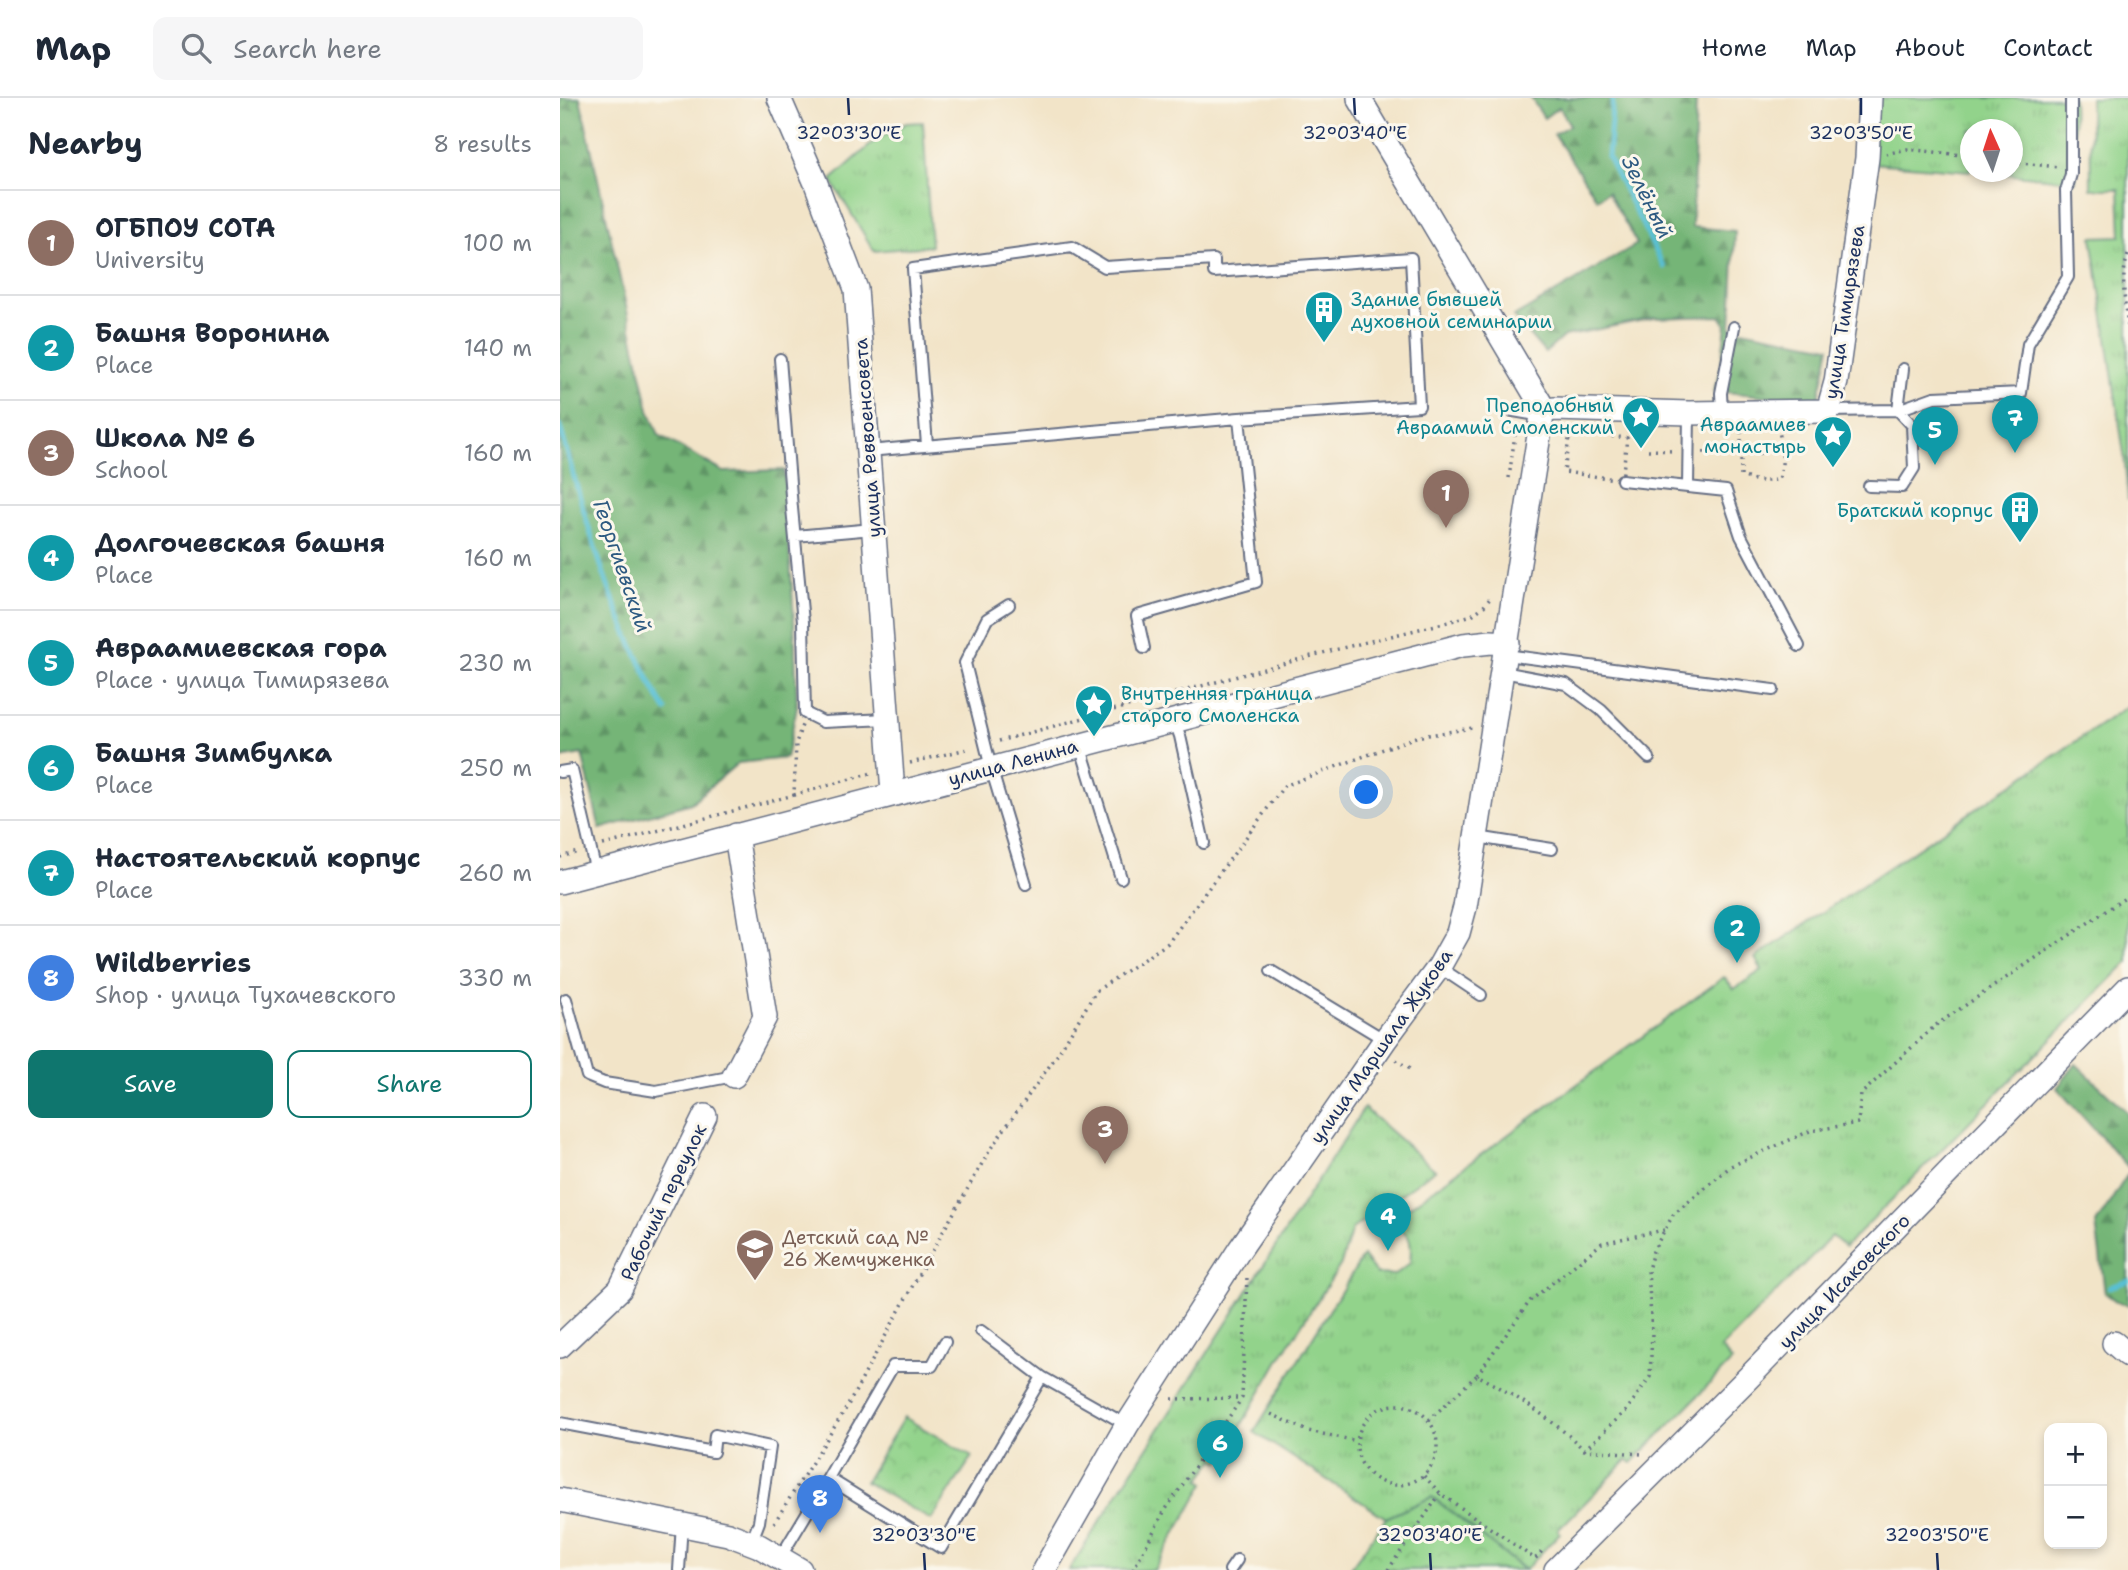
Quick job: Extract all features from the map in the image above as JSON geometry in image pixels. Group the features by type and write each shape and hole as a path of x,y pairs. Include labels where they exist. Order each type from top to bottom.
{"street":[{"name":"улица Реввоенсовета","path":"779,98 816,181 856,289 893,793"},
{"path":"1359,98 1543,414"},
{"name":"улица Тимирязева","path":"1543,414 1554,409 1689,413 1828,411 1836,382 1867,158 1870,98"},
{"name":"улица Маршала Жукова","path":"1044,1570 1128,1425 1240,1249 1452,946 1462,920 1477,837 1543,414"},
{"name":"улица Ленина","path":"560,882 1463,645 1491,642 1506,657"},
{"path":"734,1076 765,1017 736,835"},
{"name":"улица Исаковского","path":"1554,1564 1748,1378 2128,988"},
{"name":"Рабочий переулок","path":"560,1346 620,1289 705,1116"},
{"path":"560,1500 728,1534 751,1543 800,1570"}],"lane":[{"path":"1828,411 1898,410 1934,397 2021,393 2028,344 2068,277 2066,191 2071,174 2071,98"},
{"path":"868,451 1239,418 1419,406 1411,258 1214,272 1214,260 1105,267 1072,247 913,269 927,445"},
{"path":"1732,412 1721,393 1734,327"},
{"path":"780,359 803,622 805,713 823,722 887,719"},
{"path":"1869,486 1902,487 1914,468 1912,425 1898,410 1903,369"},
{"path":"1513,411 1543,414"},
{"path":"1688,486 1689,413"},
{"path":"1144,648 1137,616 1256,582 1239,418"},
{"path":"1622,480 1726,491 1741,536 1799,646"},
{"path":"794,536 873,529"},
{"path":"1009,605 987,619 965,663 991,768 1026,884"},
{"path":"1506,657 1773,690"},
{"path":"1506,657 1566,684 1601,710 1649,758"},
{"path":"1174,720 1204,843"},
{"path":"1080,744 1121,878"},
{"path":"560,772 572,770 596,872"},
{"path":"1477,837 1552,849"},
{"path":"1439,967 1481,995"},
{"path":"1271,971 1385,1040"},
{"path":"566,999 587,1076 604,1083 656,1091 734,1076"},
{"path":"981,1331 1042,1377 1128,1425"},
{"path":"780,1558 893,1366 932,1366 945,1342"},
{"path":"828,1478 941,1548 1042,1377"},
{"path":"560,1423 713,1452 715,1435 770,1447 759,1522 751,1543"},
{"path":"679,1570 682,1524"},
{"path":"1230,1570 1237,1560"}],"path":[{"path":"1867,158 1907,149 1960,155"},
{"path":"2128,255 2123,285 2128,327"},
{"path":"1509,480 1513,411"},
{"path":"1732,412 1741,452 1741,476 1753,481 1768,482 1779,479 1783,469 1782,444"},
{"path":"1570,432 1627,438 1622,480 1564,472 1570,432"},
{"path":"1648,450 1765,453"},
{"path":"560,857 1461,619 1484,606 1491,598 1494,587"},
{"path":"794,795 796,743 805,713"},
{"path":"771,1528 847,1407 991,1148 1058,1054 1096,991 1168,943 1284,786 1416,737 1481,726"},
{"path":"1584,1450 1626,1411 1650,1377 1652,1333 1648,1270 1653,1251 1673,1215 1731,1166 1810,1131 1858,1123 1861,1094 1936,1025 2128,896"},
{"path":"1429,1420 1476,1375 1530,1301 1602,1243 1664,1230"},
{"path":"1133,1570 1164,1512 1242,1398 1247,1275"},
{"path":"1476,1375 1512,1394 1572,1438 1584,1450 1643,1455"},
{"path":"1172,1399 1242,1398"},
{"path":"1392,1405 1406,1406 1419,1411 1429,1420 1435,1431 1436,1455 1423,1476 1398,1485 1385,1484 1363,1467 1358,1455 1357,1441 1360,1428 1368,1417 1379,1409 1392,1405"},
{"path":"1272,1414 1308,1432 1357,1441"},
{"path":"1423,1476 1441,1494 1535,1559 1554,1564"},
{"path":"1388,1570 1441,1494"}],"green space":[{"path":"560,98 580,98 649,410 659,435 724,472 784,470 794,619 797,707 786,758 738,763 691,803 600,829 582,754 560,758"},
{"path":"1531,98 1696,98 1692,227 1735,231 1731,328 1830,347 1818,401 1713,391 1720,373 1726,325 1720,316 1654,318 1564,336 1545,353 1514,317 1637,244 1608,192 1597,199 1554,134 1570,125 1559,107 1544,118"},
{"path":"1872,98 2073,98 2075,181 2023,176 2023,119 1960,119 1960,170 1872,163"},
{"path":"2090,98 2128,98 2128,501 2124,454 2092,237 2121,236 2119,189 2091,189"},
{"path":"923,122 931,246 874,251 831,180 877,139 906,123"},
{"path":"2128,706 2128,962 1845,1247 1832,1236 1721,1348 1732,1361 1632,1463 1627,1460 1558,1530 1560,1533 1525,1570 1432,1497 1386,1518 1254,1432 1363,1256 1376,1274 1395,1275 1410,1263 1411,1247 1408,1236 1399,1230 1382,1227 1724,977 1734,989 1762,970 1755,958"},
{"path":"2076,1064 2128,1113 2128,1167 2057,1088"},
{"path":"1364,1108 1435,1170 1352,1229 1341,1264 1282,1355 1220,1462 1215,1459 1200,1479 1205,1483 1154,1570 1069,1570"},
{"path":"2128,1174 2128,1305 2105,1293 2096,1224"},
{"path":"904,1417 972,1457 931,1520 865,1482"},
{"path":"1432,1497 1524,1570 1349,1570 1386,1518"}],"waterway":[{"name":"Зелёный","path":"1613,98 1608,157 1664,267"},
{"name":"Георгиевский","path":"560,426 591,536 616,608 666,710"},
{"path":"2110,1287 2128,1281"}],"place":[{"name":"Здание бывшей духовной семинарии","path":"1324,344"},
{"name":"Преподобный Авраамий Смоленский","path":"1641,450"},
{"name":"Настоятельский корпус","path":"2015,453"},
{"name":"Авраамиевская гора","path":"1935,465"},
{"name":"Авраамиев монастырь","path":"1833,469"},
{"name":"ОГБПОУ СОТА","path":"1446,528"},
{"name":"Братский корпус","path":"2020,544"},
{"name":"Внутренняя граница старого Смоленска","path":"1094,738"},
{"name":"Башня Воронина","path":"1737,963"},
{"name":"Школа № 6","path":"1105,1164"},
{"name":"Долгочевская башня","path":"1388,1251"},
{"name":"Детский сад № 26 Жемчуженка","path":"755,1282"},
{"name":"Башня Зимбулка","path":"1220,1478"},
{"name":"Wildberries","path":"820,1533"}]}
